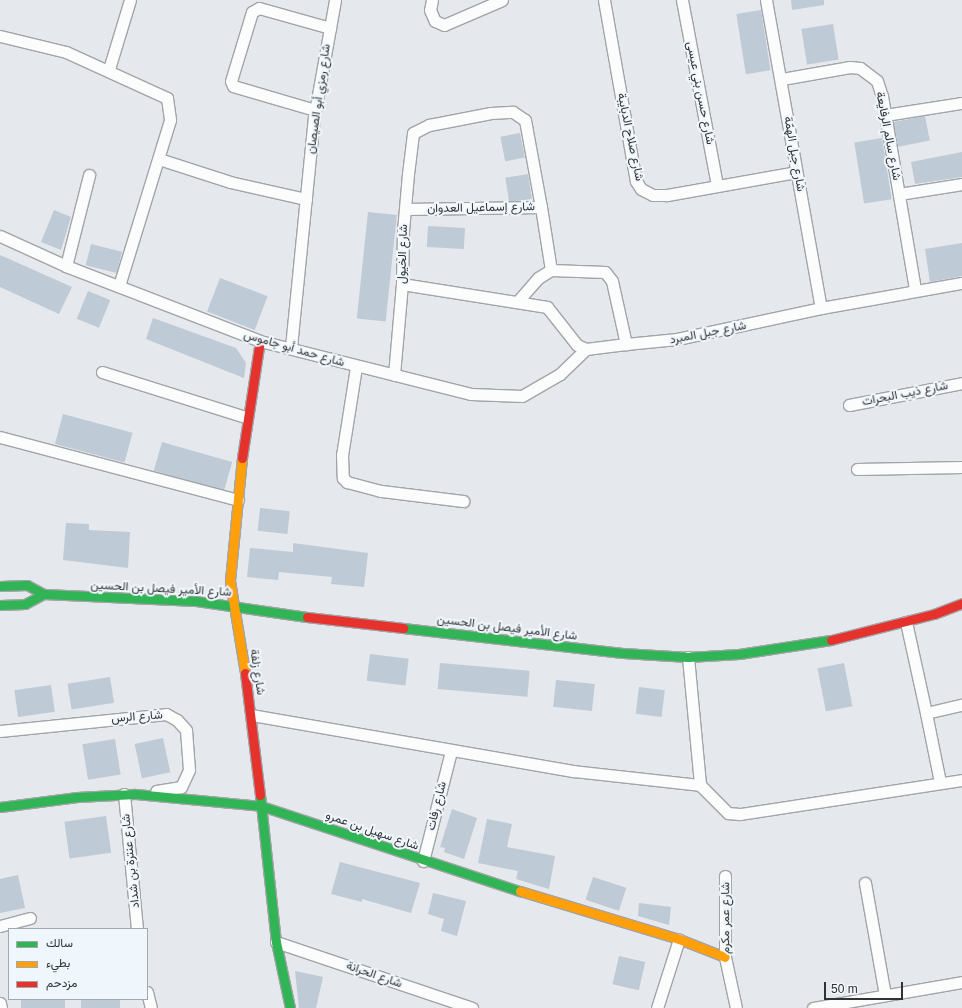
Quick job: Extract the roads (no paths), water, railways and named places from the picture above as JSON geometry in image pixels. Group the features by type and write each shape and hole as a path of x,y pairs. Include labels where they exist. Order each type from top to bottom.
{"street":[{"path":"109,69 130,0"},
{"name":"شارع رمزي أبو الصيصان","path":"292,347 316,110 336,0"},
{"path":"432,0 430,10 435,21 444,25 502,0"},
{"name":"شارع صلاح الدبايبة","path":"604,0 636,181 641,189 653,195 796,172"},
{"name":"شارع حسن بني عيسى","path":"682,0 717,185"},
{"name":"شارع جبل الهمّة","path":"766,0 782,79 796,172 810,232 821,308"},
{"path":"316,110 233,86 231,81 252,12 259,8 330,28"},
{"path":"0,36 66,52 109,69 167,98 170,120 119,286"},
{"name":"شارع سالم الرفايعة","path":"782,79 850,67 860,68 877,81 885,115 916,290"},
{"path":"885,115 962,103"},
{"name":"شارع إسماعيل العدوان","path":"405,209 542,207 525,120 521,115 503,112 429,124 413,133"},
{"name":"شارع الخيول","path":"394,375 402,284 405,209 413,133"},
{"path":"159,159 230,182 306,199"},
{"path":"66,266 89,175"},
{"path":"899,194 962,184"},
{"path":"542,207 551,270"},
{"name":"شارع حمد أبو جاموس","path":"0,236 66,266 260,341 292,347 356,367 471,394 522,396 550,382 586,349"},
{"path":"518,301 538,278 551,270 594,269 605,272 612,281 626,344"},
{"name":"شارع جبل المبرد","path":"586,349 677,339 821,308 962,283"},
{"path":"402,284 518,301 547,307 572,340 586,349"},
{"name":"شارع زلفة","path":"260,341 246,417 230,568 233,604 252,715 276,942 290,1008"},
{"path":"356,367 341,464 343,478 347,482 381,491 463,501"},
{"path":"102,372 246,417"},
{"name":"شارع ذيب البحرات","path":"849,405 962,383"},
{"path":"0,437 238,500"},
{"path":"857,469 962,467"},
{"name":"شارع الأمير فيصل بن الحسين","path":"0,586 27,585 44,594 233,604 274,613 623,653 688,657 778,649 848,637 961,607"},
{"path":"0,605 25,604 44,594"},
{"path":"906,622 940,782"},
{"path":"688,657 700,785 723,809 734,814 940,782 962,780"},
{"path":"926,713 962,705"},
{"name":"شارع الرس","path":"0,731 61,722 170,715 184,727 188,739 190,762 186,781 174,789 130,794"},
{"path":"252,715 451,751 573,771 700,785"},
{"name":"شارع رفات","path":"423,861 451,751"},
{"name":"شارع سهيل بن عمرو","path":"0,807 130,794 261,806 423,861 678,939 725,957"},
{"name":"شارع عنترة بن شداد","path":"130,794 137,928"},
{"name":"شارع عمر مكرم","path":"725,876 725,957 736,1008"},
{"path":"865,883 885,995"},
{"path":"0,926 30,918"},
{"path":"657,1008 678,939"},
{"name":"شارع الحرانة","path":"276,942 472,1008"},
{"path":"813,1008 962,982"},
{"path":"148,996 151,1008"},
{"path":"0,1003 2,1008"}]}
